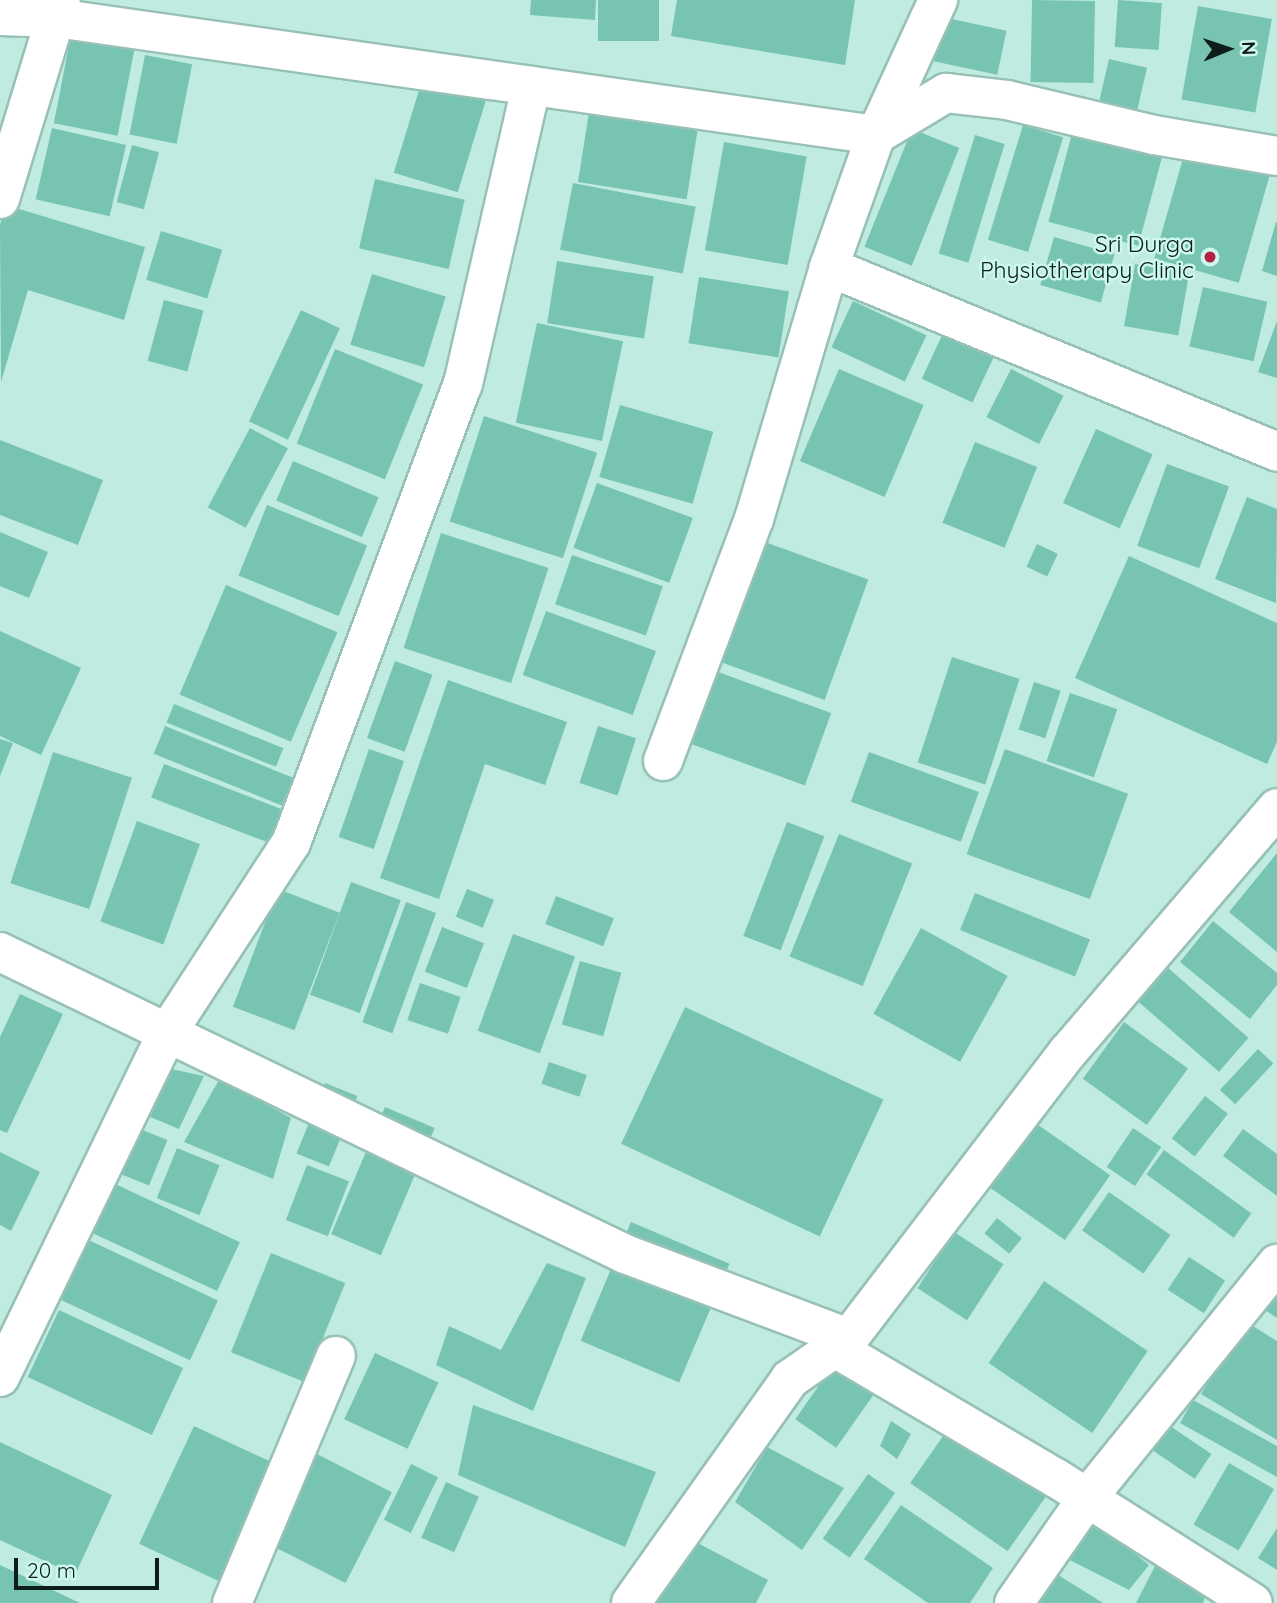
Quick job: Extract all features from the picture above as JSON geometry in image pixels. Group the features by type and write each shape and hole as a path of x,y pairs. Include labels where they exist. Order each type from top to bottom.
{"street":[{"path":"663,761 754,519 830,267 876,135 938,0"},
{"path":"0,16 58,9 531,86 876,135 946,93 1007,100 1154,135 1277,156"},
{"path":"0,199 58,9"},
{"path":"0,1377 167,1033 292,844 463,384 531,86"},
{"path":"830,267 1277,452"},
{"path":"631,1603 790,1380 842,1343 1068,1052 1277,808"},
{"path":"0,953 625,1254 842,1343 1253,1603"},
{"path":"1014,1603 1088,1497 1277,1264"},
{"path":"232,1603 336,1356"}],"building":[{"path":"531,0 596,0 595,20 530,15"},
{"path":"598,0 659,0 659,41 598,41"},
{"path":"677,0 855,0 845,65 671,36"},
{"path":"1032,0 1095,1 1094,83 1031,82"},
{"path":"1118,0 1162,3 1159,50 1115,47"},
{"path":"1198,6 1272,19 1255,113 1182,100"},
{"path":"942,17 1007,31 997,75 933,61"},
{"path":"71,35 135,47 118,136 54,123"},
{"path":"145,55 192,64 177,144 130,135"},
{"path":"1109,59 1147,68 1132,132 1094,123"},
{"path":"423,77 487,97 458,192 394,173"},
{"path":"590,106 699,123 687,199 578,182"},
{"path":"1023,125 1063,137 1028,252 988,240"},
{"path":"52,128 126,145 110,216 36,199"},
{"path":"912,129 959,148 912,266 864,247"},
{"path":"1073,130 1163,154 1138,246 1048,222"},
{"path":"975,135 1005,144 968,263 939,254"},
{"path":"724,142 807,157 788,265 705,250"},
{"path":"132,145 159,152 144,209 117,202"},
{"path":"1186,148 1271,172 1239,283 1154,259"},
{"path":"375,179 465,200 449,269 359,248"},
{"path":"573,183 696,207 683,274 560,250"},
{"path":"6,205 145,247 124,320 28,290 1,382 0,225"},
{"path":"1277,222 1277,276 1262,271"},
{"path":"161,231 222,250 207,298 146,280"},
{"path":"1054,237 1115,254 1101,302 1040,285"},
{"path":"557,261 654,276 644,339 547,323"},
{"path":"1135,264 1189,274 1178,336 1124,326"},
{"path":"372,274 446,297 424,367 350,345"},
{"path":"699,277 789,291 778,357 689,343"},
{"path":"1203,287 1267,302 1254,361 1189,346"},
{"path":"164,300 204,311 187,371 148,361"},
{"path":"853,301 926,335 905,381 831,347"},
{"path":"301,310 340,328 288,440 249,421"},
{"path":"1277,321 1277,378 1258,372"},
{"path":"537,323 623,341 602,441 516,423"},
{"path":"945,329 996,353 973,403 922,379"},
{"path":"335,349 423,385 385,479 297,444"},
{"path":"839,369 924,405 885,497 800,461"},
{"path":"1011,369 1064,396 1039,444 986,417"},
{"path":"620,405 713,432 693,504 599,477"},
{"path":"484,416 597,453 563,558 450,522"},
{"path":"250,428 288,448 246,528 208,507"},
{"path":"1096,429 1153,454 1120,528 1063,503"},
{"path":"0,440 103,480 78,545 0,515"},
{"path":"975,442 1037,467 1005,548 942,523"},
{"path":"293,461 379,497 362,537 276,501"},
{"path":"1167,464 1229,487 1199,568 1137,546"},
{"path":"597,483 693,518 669,583 573,548"},
{"path":"1247,497 1277,509 1276,603 1215,579"},
{"path":"267,505 367,545 339,616 239,575"},
{"path":"0,532 48,552 29,598 0,586"},
{"path":"441,533 548,568 511,683 404,648"},
{"path":"765,542 868,580 825,700 721,662"},
{"path":"1037,544 1058,554 1047,576 1026,567"},
{"path":"572,555 663,586 646,635 555,604"},
{"path":"1129,556 1277,623 1277,742 1267,764 1075,678"},
{"path":"226,585 337,632 291,742 180,695"},
{"path":"546,611 656,651 633,715 523,675"},
{"path":"0,631 81,668 41,755 0,736"},
{"path":"952,657 1020,679 985,785 918,763"},
{"path":"395,661 433,675 405,752 367,738"},
{"path":"710,669 831,713 805,785 684,741"},
{"path":"448,680 567,722 545,785 485,764 439,899 380,878"},
{"path":"1034,682 1061,691 1045,738 1019,730"},
{"path":"1070,693 1117,709 1094,777 1047,761"},
{"path":"174,704 283,748 276,767 167,723"},
{"path":"165,726 293,778 282,806 154,754"},
{"path":"598,726 636,738 618,795 579,783"},
{"path":"0,739 13,743 0,776"},
{"path":"369,749 404,761 374,849 339,837"},
{"path":"1005,749 1128,794 1090,899 967,854"},
{"path":"53,752 132,778 89,909 10,883"},
{"path":"869,752 979,792 961,842 851,802"},
{"path":"164,764 284,810 272,844 151,798"},
{"path":"137,821 200,844 163,944 100,922"},
{"path":"787,822 824,836 781,950 743,936"},
{"path":"839,834 912,864 863,986 790,956"},
{"path":"1277,853 1277,952 1229,912"},
{"path":"351,882 401,900 360,1013 310,995"},
{"path":"278,889 340,913 294,1030 233,1007"},
{"path":"467,889 494,900 483,928 456,917"},
{"path":"975,893 1090,939 1075,977 960,930"},
{"path":"556,896 614,918 603,946 545,924"},
{"path":"406,902 436,913 392,1033 362,1022"},
{"path":"1213,921 1277,973 1277,985 1250,1019 1180,962"},
{"path":"442,927 484,943 467,988 425,972"},
{"path":"921,928 1008,976 960,1062 873,1014"},
{"path":"513,934 575,957 540,1053 478,1031"},
{"path":"580,961 621,973 603,1036 562,1024"},
{"path":"1167,967 1249,1038 1219,1072 1137,1001"},
{"path":"420,983 461,997 448,1034 407,1020"},
{"path":"20,994 63,1014 7,1133 0,1130 0,1037"},
{"path":"685,1007 883,1100 820,1236 621,1144"},
{"path":"1124,1022 1188,1068 1147,1125 1083,1079"},
{"path":"1258,1049 1273,1063 1235,1104 1220,1090"},
{"path":"549,1062 587,1075 579,1097 542,1084"},
{"path":"171,1069 204,1076 179,1129 143,1114"},
{"path":"220,1078 291,1118 273,1179 184,1142"},
{"path":"325,1083 357,1096 329,1167 297,1153"},
{"path":"1205,1096 1228,1114 1195,1156 1172,1139"},
{"path":"385,1107 435,1128 381,1255 331,1234"},
{"path":"1034,1122 1110,1175 1065,1240 989,1187"},
{"path":"135,1127 167,1140 149,1186 117,1172"},
{"path":"1133,1128 1161,1147 1135,1186 1107,1167"},
{"path":"1243,1129 1277,1154 1277,1196 1223,1156"},
{"path":"177,1148 220,1165 199,1215 157,1198"},
{"path":"1164,1150 1251,1213 1234,1238 1146,1174"},
{"path":"0,1152 40,1172 11,1231 0,1225"},
{"path":"307,1165 349,1181 328,1236 286,1220"},
{"path":"113,1183 240,1242 217,1291 90,1232"},
{"path":"1109,1192 1170,1235 1143,1274 1082,1231"},
{"path":"997,1218 1022,1238 1009,1254 984,1234"},
{"path":"631,1222 729,1264 679,1383 581,1341"},
{"path":"954,1232 1003,1264 967,1320 918,1288"},
{"path":"82,1237 218,1300 190,1360 54,1297"},
{"path":"271,1253 345,1283 305,1382 231,1352"},
{"path":"1189,1257 1225,1280 1204,1313 1168,1290"},
{"path":"547,1263 586,1278 533,1411 436,1365 449,1326 501,1350"},
{"path":"1044,1281 1148,1351 1092,1433 989,1363"},
{"path":"1277,1287 1277,1318 1262,1308"},
{"path":"59,1310 183,1368 152,1435 28,1377"},
{"path":"1245,1321 1277,1341 1277,1440 1201,1394"},
{"path":"375,1353 438,1383 408,1449 344,1419"},
{"path":"836,1361 877,1390 836,1448 795,1419"},
{"path":"1193,1400 1277,1446 1277,1477 1180,1423"},
{"path":"473,1405 656,1472 625,1547 458,1475"},
{"path":"891,1421 911,1434 897,1459 880,1446"},
{"path":"194,1426 275,1464 220,1581 139,1544"},
{"path":"1170,1426 1211,1454 1195,1479 1153,1451"},
{"path":"948,1429 1045,1497 1008,1551 910,1483"},
{"path":"0,1442 112,1495 75,1575 0,1540"},
{"path":"767,1447 844,1488 802,1550 735,1502"},
{"path":"317,1454 392,1492 346,1583 271,1545"},
{"path":"1229,1463 1274,1489 1239,1550 1194,1524"},
{"path":"411,1464 438,1477 411,1533 384,1520"},
{"path":"868,1474 895,1493 850,1558 823,1539"},
{"path":"446,1482 479,1497 454,1552 421,1538"},
{"path":"901,1505 993,1568 970,1603 928,1603 864,1559"},
{"path":"1089,1517 1149,1565 1129,1590 1060,1555"},
{"path":"1277,1528 1277,1570 1258,1558"},
{"path":"690,1539 768,1580 756,1603 657,1603"},
{"path":"0,1565 80,1603 0,1603"},
{"path":"1155,1566 1206,1594 1203,1603 1136,1603"},
{"path":"1055,1573 1103,1603 1037,1603"}],"place":[{"name":"Sri Durga Physiotherapy Clinic","path":"1210,257"}]}
